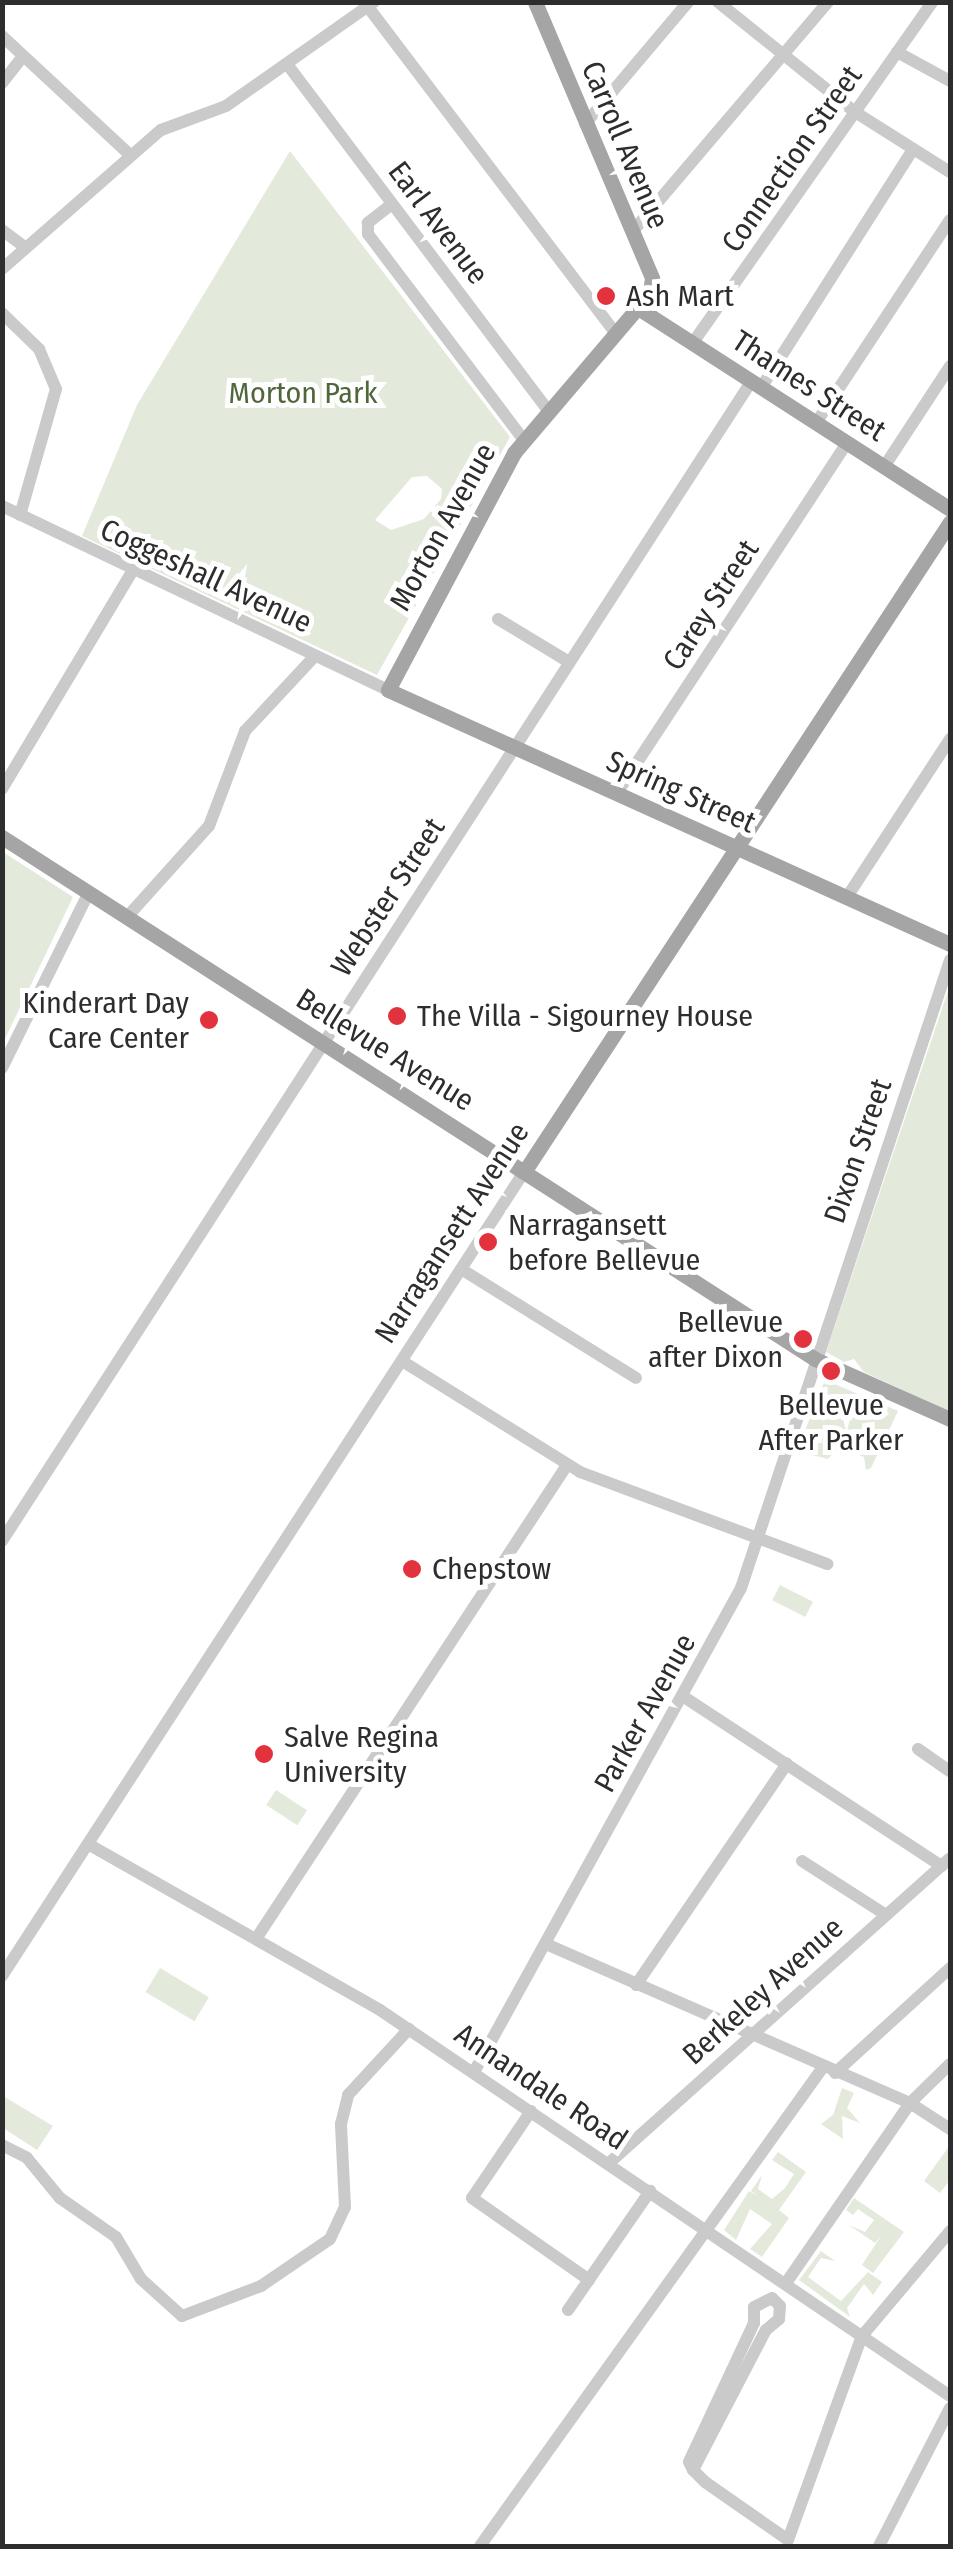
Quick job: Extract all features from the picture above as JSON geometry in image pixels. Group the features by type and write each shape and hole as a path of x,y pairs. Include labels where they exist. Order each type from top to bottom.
{"main road":[{"name":"Carroll Avenue","path":"534,2 652,278 638,308"},
{"name":"Morton Avenue","path":"388,690 478,511 524,440 638,308"},
{"name":"Thames Street","path":"638,308 950,509"},
{"name":"Narragansett Avenue","path":"524,1172 950,522"},
{"name":"Spring Street","path":"388,690 950,944"},
{"name":"Bellevue Avenue","path":"2,836 815,1359 950,1418"}],"street":[{"path":"586,124 688,2"},
{"path":"718,2 855,112 950,172"},
{"path":"633,231 828,2"},
{"name":"Connection Street","path":"692,344 932,2"},
{"path":"2,268 161,130 226,106 371,5 615,333"},
{"path":"2,36 129,154"},
{"path":"897,52 950,81"},
{"path":"2,83 23,56"},
{"name":"Earl Avenue","path":"286,64 548,412"},
{"name":"Webster Street","path":"2,1541 569,662 913,149"},
{"path":"392,204 368,223 368,234 524,440"},
{"path":"816,423 950,220"},
{"path":"2,230 26,248"},
{"path":"2,313 31,338 56,389 20,516"},
{"path":"884,467 950,366"},
{"name":"Carey Street","path":"618,794 847,443"},
{"name":"Coggeshall Avenue","path":"2,506 388,690"},
{"path":"2,788 132,570"},
{"path":"498,619 569,662"},
{"path":"128,917 209,826 245,731 315,656"},
{"path":"847,897 950,739"},
{"path":"2,1068 89,892"},
{"name":"Dixon Street","path":"815,1359 950,960"},
{"name":"Narragansett Avenue","path":"2,1976 524,1172"},
{"path":"461,1269 636,1378"},
{"name":"Parker Avenue","path":"474,2072 741,1588 815,1359"},
{"path":"402,1360 567,1465 625,1492 758,1534 827,1564"},
{"path":"256,1940 567,1465"},
{"path":"684,1697 946,1862"},
{"path":"918,1749 950,1771"},
{"path":"636,1985 787,1764"},
{"name":"Annandale Road","path":"88,1844 409,2029 950,2396"},
{"path":"802,1861 886,1915"},
{"name":"Berkeley Avenue","path":"609,2163 946,1862"},
{"path":"546,1944 749,2036 910,2102 950,2130"},
{"path":"480,2546 687,2252 710,2232 829,2070 950,1968"},
{"path":"2,2145 23,2155 60,2198 120,2241 141,2279 182,2316 277,2278 330,2239 345,2207 342,2124 348,2095 409,2029"},
{"path":"786,2283 910,2102 950,2064"},
{"path":"530,2110 472,2198 590,2280"},
{"path":"568,2310 650,2191"},
{"path":"693,2470 766,2330 779,2318 775,2300 763,2298 754,2307 754,2324 690,2452 693,2470 788,2540 862,2336 950,2231"},
{"path":"879,2546 950,2408"}],"green space":[{"name":"Morton Park","path":"290,151 510,437 377,675 82,536 137,405","holes":["427,476 442,489 441,499 424,519 391,530 375,520 412,477"]},
{"path":"3,852 73,897 3,1043"},
{"path":"950,985 950,1412 864,1372 854,1359 844,1362 826,1352"},
{"path":"825,1380 898,1411 871,1468 866,1470 864,1457 840,1446 828,1459 797,1451"},
{"path":"780,1585 813,1602 805,1617 772,1600"},
{"path":"276,1790 307,1810 297,1825 266,1805"},
{"path":"160,1968 209,1997 194,2021 146,1992"},
{"path":"842,2088 854,2093 847,2108 860,2123 842,2116 843,2139 821,2124 833,2115"},
{"path":"3,2096 53,2126 37,2150 3,2128"},
{"path":"950,2145 950,2180 940,2193 924,2181"},
{"path":"778,2152 806,2172 779,2210 789,2218 762,2257 750,2249 772,2224 750,2209 736,2240 724,2230 749,2191 758,2196 751,2191 762,2175 758,2189 772,2199 785,2188 794,2174 772,2160"},
{"path":"854,2198 904,2232 873,2273 862,2265 881,2236 875,2243 849,2225 865,2232 874,2220 858,2209 853,2215 846,2210"},
{"path":"821,2251 835,2261 821,2258 808,2277 841,2301 868,2272 882,2282 873,2295 864,2284 847,2308 850,2317 799,2280"}],"place":[{"name":"Ash Mart","path":"606,296"},
{"name":"The Villa - Sigourney House","path":"397,1016"},
{"name":"Kinderart Day Care Center","path":"209,1020"},
{"name":"Narragansett before Bellevue","path":"488,1242"},
{"name":"Bellevue after Dixon","path":"803,1339"},
{"name":"Bellevue After Parker","path":"831,1371"},
{"name":"Chepstow","path":"412,1569"},
{"name":"Salve Regina University","path":"264,1754"}]}
